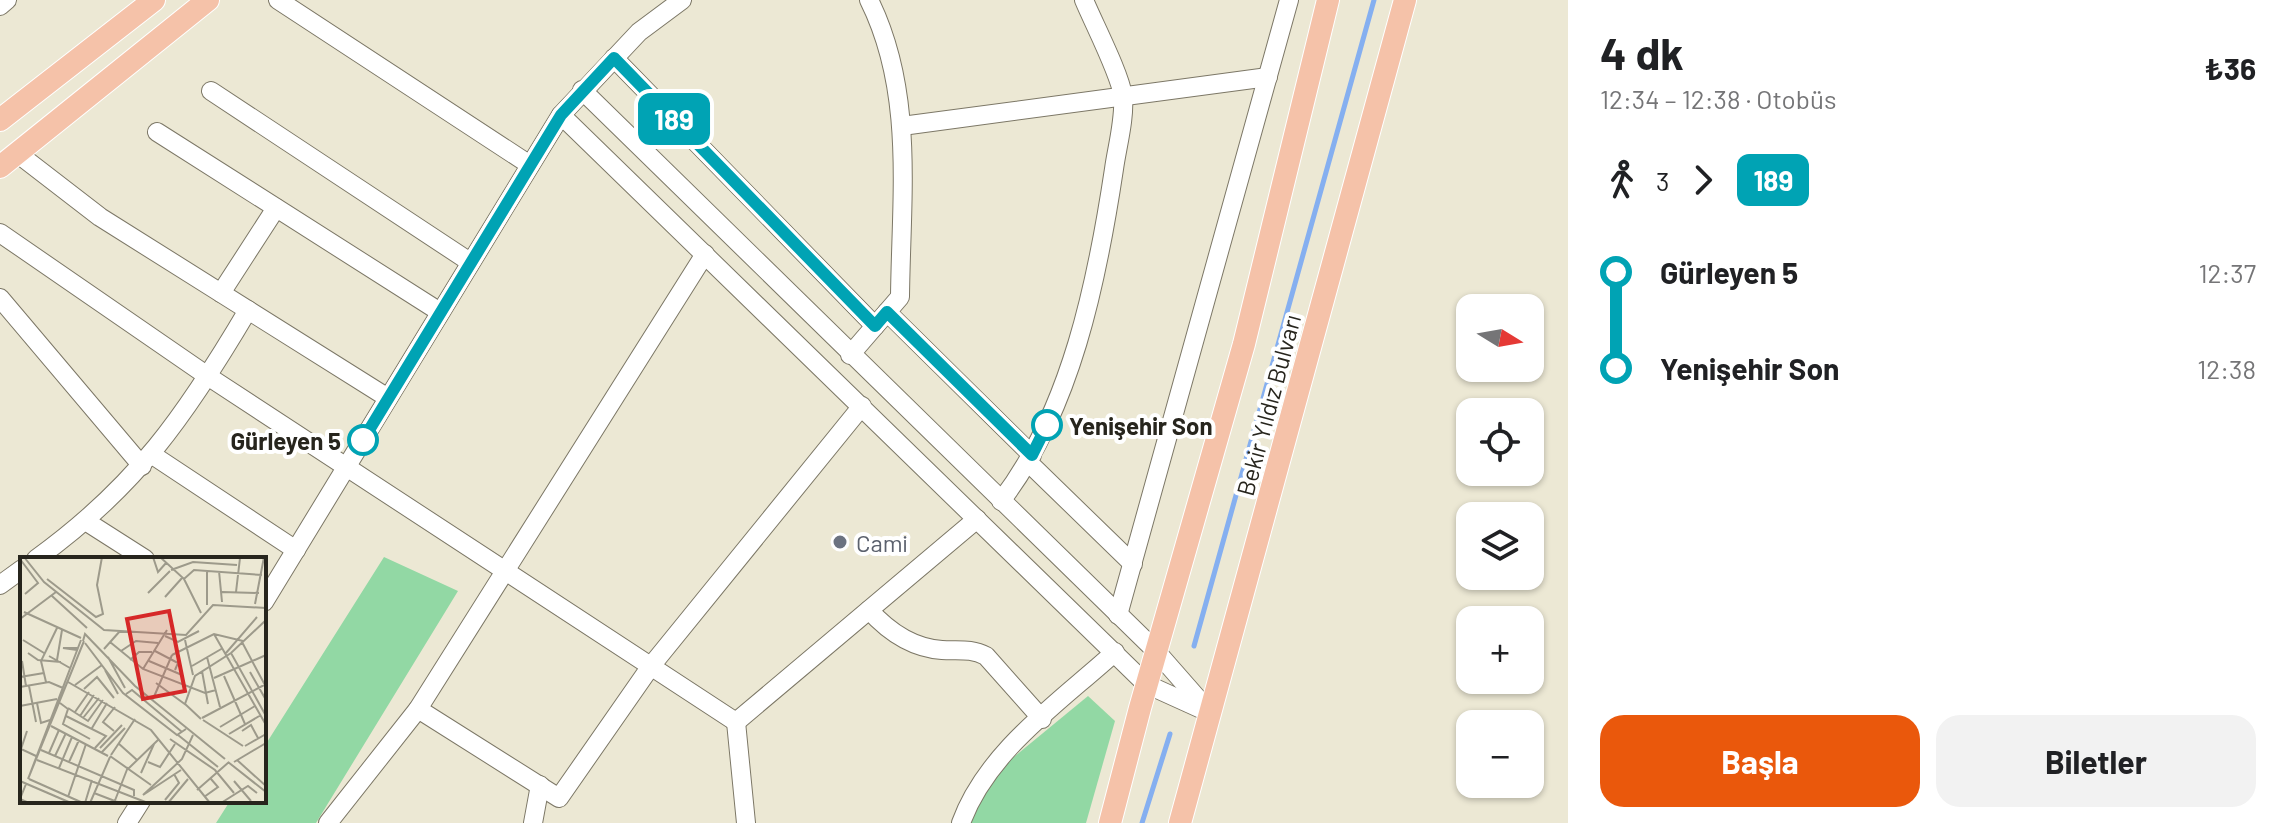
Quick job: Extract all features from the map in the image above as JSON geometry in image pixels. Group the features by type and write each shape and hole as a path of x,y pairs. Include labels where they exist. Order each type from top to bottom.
{"main road":[{"path":"0,120 154,0"},
{"path":"9,160 208,0"},
{"name":"Bekir Yıldız Bulvarı","path":"1110,823 1146,684 1244,344 1328,0"},
{"name":"Bekir Yıldız Bulvarı","path":"1180,823 1405,0"}],"street":[{"path":"0,6 7,0"},
{"path":"278,0 530,165"},
{"path":"266,599 561,115 639,32 682,0"},
{"path":"850,355 900,297 902,126 892,57 869,0"},
{"path":"1001,501 1030,459 1057,401 1093,276 1112,182 1123,96 1084,0"},
{"path":"1118,615 1289,0"},
{"path":"614,58 881,319 1030,459 1133,564"},
{"path":"902,126 1268,77"},
{"path":"582,90 1156,651 1210,713"},
{"path":"211,91 470,262"},
{"path":"561,115 1146,684 1210,713"},
{"path":"157,132 440,312"},
{"path":"9,160 388,398"},
{"path":"221,293 276,208"},
{"path":"0,233 209,377 736,722"},
{"path":"328,823 418,709 508,571 705,254"},
{"path":"0,298 146,460 296,550"},
{"path":"39,557 87,522 146,460 209,377 248,310"},
{"path":"418,709 559,798 651,666 862,406"},
{"path":"736,722 977,519"},
{"path":"87,522 142,557"},
{"path":"869,610 887,628 909,641 940,650 975,651 986,656 1042,719"},
{"path":"961,823 993,766 1115,652"},
{"path":"736,722 746,823"},
{"path":"533,823 540,785"},
{"path":"127,823 140,803"}],"green space":[{"path":"384,557 458,591 316,823 216,823 229,803 266,803 266,744"},
{"path":"1088,696 1115,721 1086,823 967,823 998,770"}],"waterway":[{"path":"1194,646 1374,0"},
{"path":"1142,823 1170,734"}],"bus line":[{"name":"189","path":"363,440 561,115 614,58 875,326 887,312 1032,455 1047,425"}],"place":[{"name":"Yenişehir Son","path":"1047,425"},
{"name":"Gürleyen 5","path":"363,440"},
{"name":"Cami","path":"840,542"}]}
